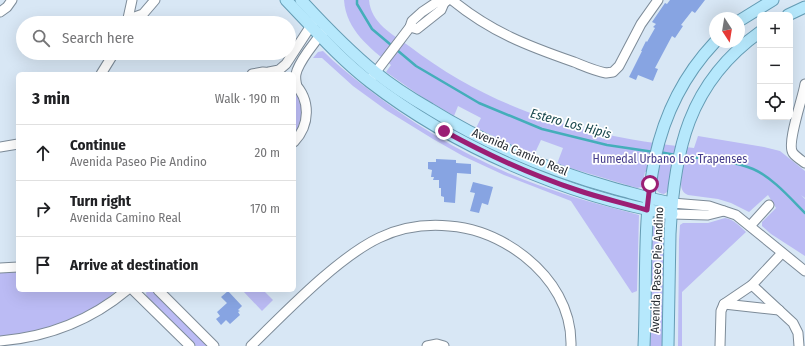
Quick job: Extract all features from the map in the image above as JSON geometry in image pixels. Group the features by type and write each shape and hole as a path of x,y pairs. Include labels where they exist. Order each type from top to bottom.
{"main road":[{"name":"Avenida Camino Real","path":"286,0 319,36 369,81 418,115 460,140 492,156 561,184 603,198 647,210 672,214"},
{"name":"Avenida Camino Real","path":"301,0 327,27 375,72 435,112 473,133 518,155 583,180 672,203"},
{"path":"745,17 773,0"},
{"path":"793,13 805,7"},
{"name":"Avenida Paseo Pie Andino","path":"668,346 672,203 676,172 683,139 697,104 710,82 728,60 757,35"},
{"name":"Avenida Paseo Pie Andino","path":"644,346 647,210 652,171 660,136 671,105 686,79 710,48"}],"street":[{"path":"0,12 7,7 12,0"},
{"path":"129,16 132,0"},
{"path":"139,16 143,14 155,0"},
{"path":"369,81 410,27 417,29 441,10 448,1 496,31 541,51 606,73 613,72 618,66 641,24 658,0"},
{"path":"296,48 317,17"},
{"path":"296,72 319,36 327,27"},
{"path":"102,72 110,60"},
{"path":"269,72 279,70 289,60"},
{"path":"805,84 791,138 790,148 793,153 805,163"},
{"path":"296,85 304,99 307,112 302,133 296,140"},
{"path":"0,148 16,144"},
{"path":"672,203 709,206 736,215 805,271"},
{"path":"750,226 769,205"},
{"path":"672,214 708,215 725,211"},
{"path":"251,346 295,302 355,251 374,240 397,231 408,228 432,226 464,228 486,234 507,244 530,261 548,279 564,305 569,322 571,346"},
{"path":"720,346 721,311 724,304 752,285 782,253"},
{"path":"0,268 16,267"},
{"path":"752,285 793,323 798,333 799,346"},
{"path":"0,341 41,335 73,324 104,307 124,292"},
{"path":"135,292 190,346"},
{"path":"160,292 214,346"},
{"path":"724,304 779,310"},
{"path":"427,346 437,344 444,346"}],"green space":[{"name":"Humedal Urbano Los Trapenses","path":"344,0 369,0 374,15 383,27 442,69 475,89 509,105 544,118 580,128 654,143 694,148 698,136 780,151 805,171 805,198 801,195 805,199 805,256 771,234 762,226 762,222 776,208 768,195 749,212 731,203 718,199 688,195 682,189 682,175 671,174 670,190 664,194 660,193 656,189 656,171 645,172 642,187 637,188 557,164 563,148 541,140 534,155 476,128 481,118 458,106 454,116 419,95 386,72 391,65 367,45 354,29 349,20"},
{"path":"323,51 348,74 404,116 447,142 492,166 538,185 639,215 637,291 632,293 571,201 504,175 463,156 433,139 386,110 353,86 322,58 313,58 318,52"},
{"path":"379,82 428,113 636,199 635,200 569,181 505,156 440,122"},
{"path":"296,92 302,106 301,118 296,132"},
{"path":"656,217 664,218 667,221 665,346 650,346 652,223"},
{"path":"725,218 734,221 746,232 682,292 682,346 678,346 680,225 683,223 708,223"},
{"path":"16,272 16,292 115,292 102,303 71,319 29,334 0,336 0,273"},
{"path":"153,292 208,346 196,346 147,297 146,293"},
{"path":"244,292 265,292 273,300 262,311"}],"building":[{"path":"670,0 705,0 695,13 692,11 681,25 683,26 675,38 672,36 655,68 658,69 653,81 638,75 636,80 629,77 646,41 647,42 655,28 653,27 656,24 652,22 665,3 667,4"},
{"path":"436,159 456,160 456,163 471,164 471,174 457,173 455,203 444,202 444,197 441,196 441,188 439,188 439,180 433,180 434,177 431,177 432,170 428,169 428,162 436,162"},
{"path":"473,182 493,187 488,205 482,203 479,213 470,211 475,193 470,192"},
{"path":"229,292 242,306 238,310 240,311 238,312 240,315 230,324 226,320 221,325 216,319 220,316 217,312 227,303 221,297"}],"waterway":[{"name":"Estero Los Hipis","path":"357,0 357,4 372,29 416,66 479,103 542,129 607,145 654,152"},
{"name":"Estero Los Hipis","path":"659,152 676,155"},
{"name":"Estero Los Hipis","path":"683,156 727,162 753,169 767,177 805,213"}],"route":[{"path":"444,131 492,156 536,175 603,198 647,210 650,184"}]}
